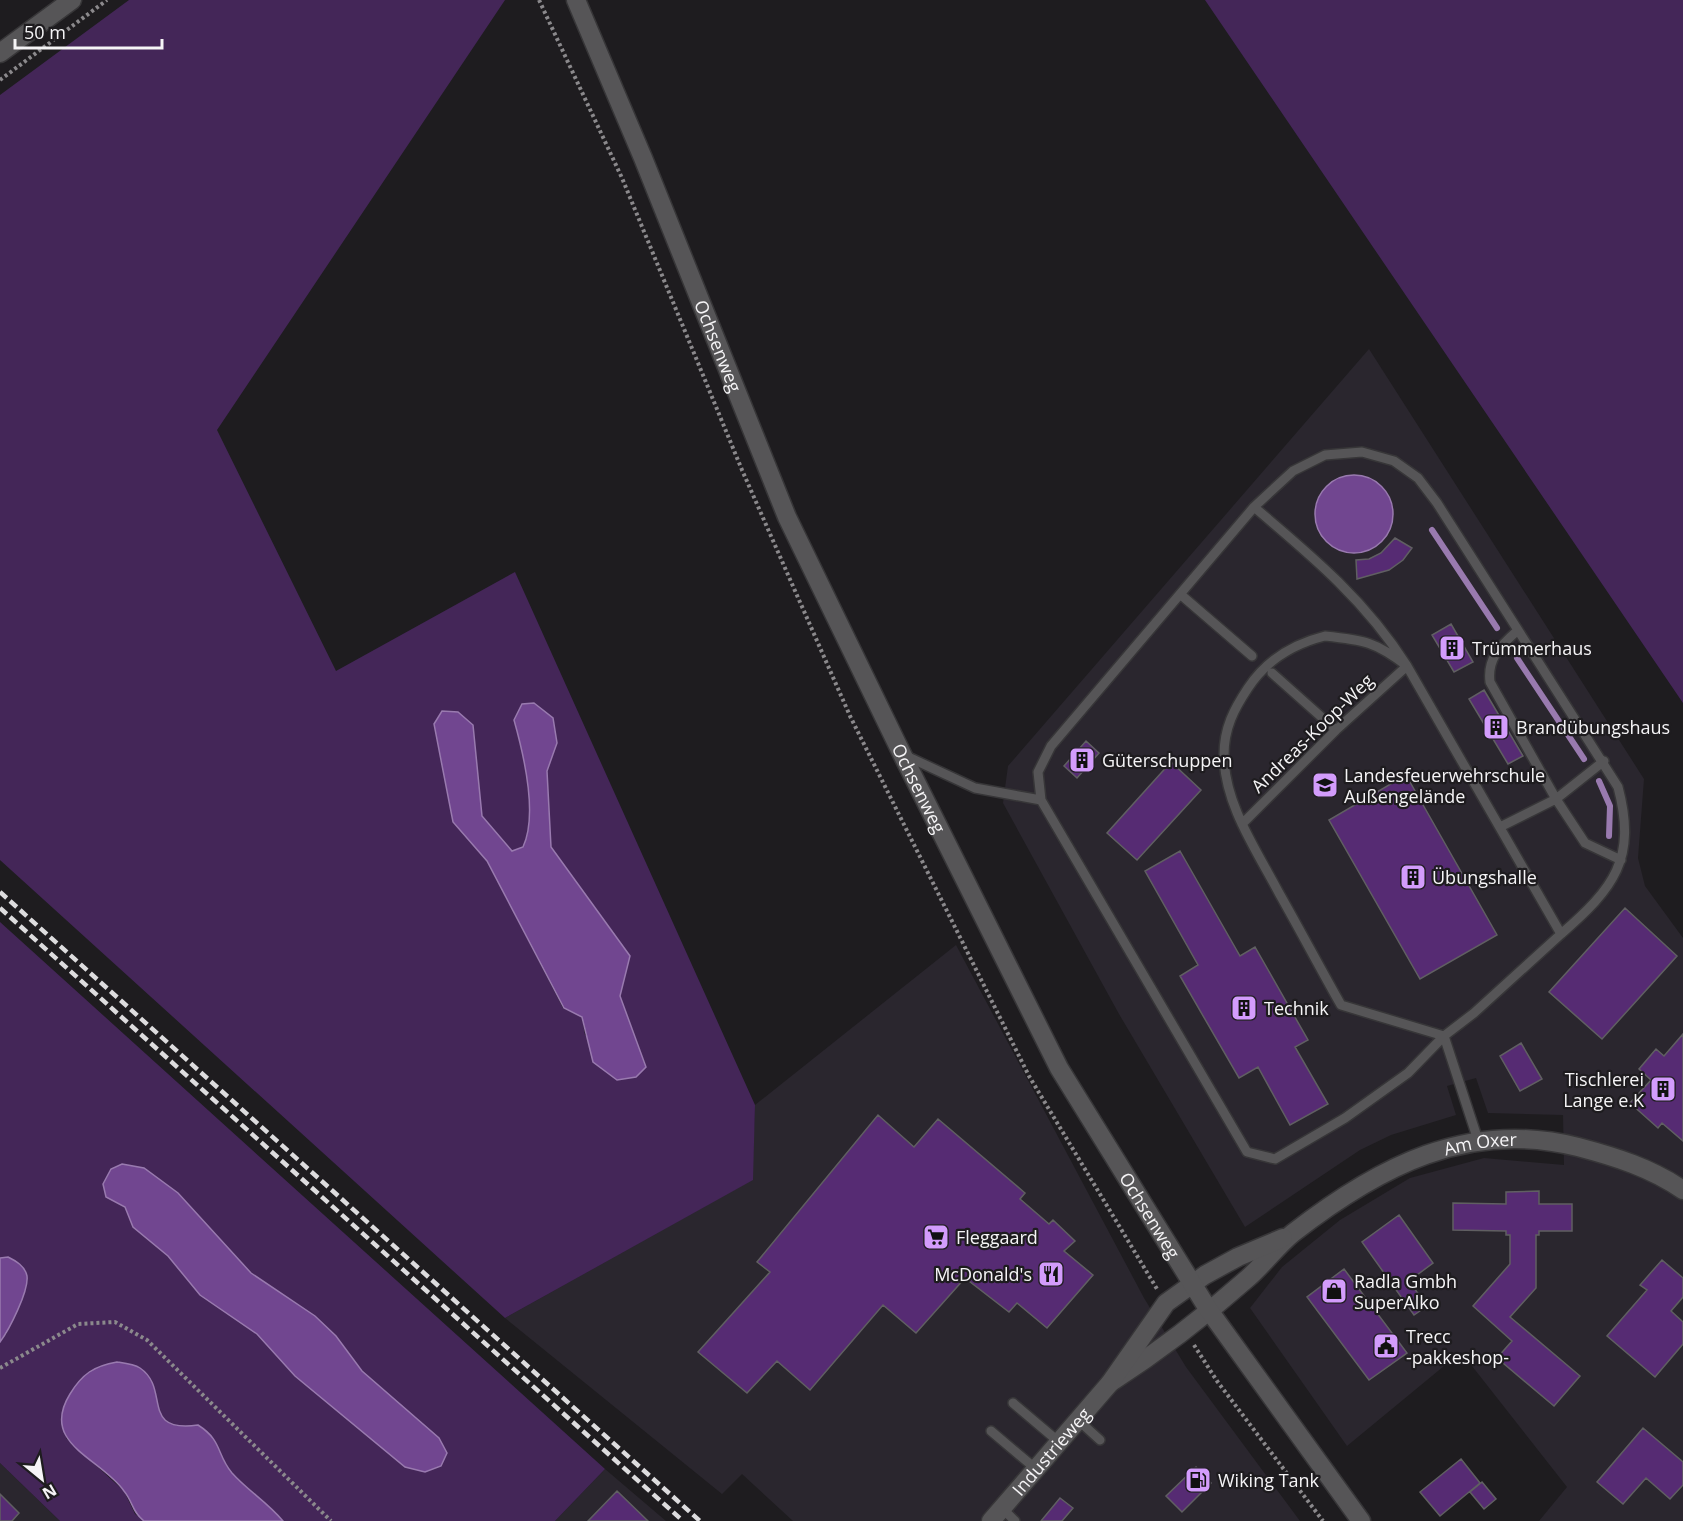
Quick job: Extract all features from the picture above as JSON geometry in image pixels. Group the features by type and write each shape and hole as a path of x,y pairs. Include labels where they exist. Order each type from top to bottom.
{"main road":[{"path":"0,53 72,0"},
{"name":"Ochsenweg","path":"576,0 787,516 902,754 1059,1068 1191,1284 1312,1458 1361,1521"},
{"name":"Am Oxer","path":"1208,1309 1249,1278 1292,1234 1370,1180 1408,1160 1478,1140 1550,1140 1632,1162 1683,1190"},
{"name":"Am Oxer","path":"1191,1284 1238,1257 1292,1234"},
{"name":"Industrieweg","path":"996,1514 1110,1383 1166,1303 1191,1284"},
{"name":"Industrieweg","path":"1110,1383 1147,1359 1208,1309"}],"lane":[{"path":"1362,452 1394,461 1418,478 1437,502 1517,631 1604,761 1618,787 1626,816 1626,840 1621,860 1611,883 1589,910 1474,1013 1444,1036 1408,1073 1345,1118 1275,1159 1247,1152 1041,800 1038,772 1051,746 1180,594 1254,507 1293,471 1325,455 1362,452"},
{"path":"1254,507 1335,576 1395,647 1562,934"},
{"path":"1180,594 1252,656"},
{"path":"1517,631 1500,646 1488,668 1490,682 1556,799 1585,843 1621,860"},
{"path":"1407,666 1383,647 1354,639 1325,636 1297,643 1273,659 1251,684 1227,723 1224,755 1228,785 1242,824 1341,1005 1444,1036"},
{"name":"Andreas-Koop-Weg","path":"1242,824 1336,730 1407,666"},
{"path":"1272,673 1336,730"},
{"path":"902,754 975,788 1041,800"},
{"path":"1500,827 1556,799 1604,761"},
{"path":"1444,1036 1478,1140"},
{"path":"1013,1403 1059,1442"},
{"path":"1078,1420 1100,1440"},
{"path":"992,1431 1036,1469"},
{"path":"996,1514 1015,1521"}],"path":[{"path":"0,80 107,0"},
{"path":"0,1368 78,1324 115,1322 147,1340 331,1521"},
{"path":"1196,1349 1217,1381 1323,1521"}],"shaded area":[{"path":"129,0 505,0 217,430 336,671 515,572 755,1105 753,1180 505,1318 0,860 0,95","holes":["553,718 557,743 547,771 551,847 630,956 620,996 646,1066 585,1035 582,1017 563,1008 487,861 453,822 473,725 482,816 512,851 523,847 529,818 528,784 514,720"]},
{"path":"1205,0 1683,0 1683,703"},
{"name":"Landesfeuerwehrschule Außengelände","path":"1369,349 1644,779 1638,858 1645,886 1683,938 1683,1521 1539,1521 1567,1487 1461,1352 1347,1446 1250,1308 1282,1267 1340,1220 1410,1178 1484,1158 1564,1165 1563,1115 1488,1113 1476,1078 1447,1086 1456,1115 1391,1135 1360,1150 1245,1227 1119,1014 1003,803 1008,766"},
{"path":"1354,475 1369,478 1382,486 1390,499 1393,514 1390,529 1382,542 1369,550 1354,553 1339,550 1326,542 1318,529 1315,514 1318,499 1326,486 1339,478"},
{"path":"534,703 553,718 557,743 547,771 551,847 630,956 620,996 646,1067 636,1077 617,1080 593,1062 582,1017 564,1008 487,861 453,822 434,724 442,711 458,712 473,725 482,816 512,851 523,847 529,818 528,783 514,720 522,704"},
{"path":"0,922 605,1469 555,1521 283,1521 232,1473 223,1460 216,1442 206,1431 198,1425 175,1425 163,1417 151,1379 66,1438 124,1491 135,1514 144,1521 60,1521 0,1463 0,1342 7,1333 8,1257 0,1258","holes":["178,1193 251,1273 315,1316 336,1336 362,1371 439,1438 405,1467 295,1376 257,1334 200,1295 168,1256 133,1227 125,1207"]},
{"path":"956,945 1144,1298 1186,1367 1300,1521 793,1521 742,1474 722,1494 505,1318 752,1180 755,1105"},
{"path":"122,1164 144,1168 178,1193 251,1273 315,1316 336,1336 362,1371 439,1438 447,1453 441,1466 425,1472 405,1467 295,1376 257,1334 200,1295 168,1256 133,1227 125,1207 106,1197 103,1184 111,1169"},
{"path":"8,1257 24,1269 27,1283 18,1310 0,1342 0,1258"},
{"path":"117,1362 138,1367 149,1377 154,1387 158,1407 168,1422 180,1426 198,1425 206,1431 216,1442 223,1460 232,1473 283,1521 144,1521 140,1518 114,1479 77,1449 67,1438 62,1426 62,1411 79,1381 95,1369"},
{"path":"0,1463 60,1521 0,1521"},
{"path":"605,1469 666,1521 555,1521"}],"building":[{"path":"1395,538 1412,548 1403,560 1389,570 1357,579 1356,560 1369,559 1381,553"},
{"name":"Trümmerhaus","path":"1451,624 1473,662 1454,672 1432,635"},
{"name":"Brandübungshaus","path":"1484,690 1523,756 1508,764 1469,699"},
{"name":"Güterschuppen","path":"1086,741 1099,753 1077,778 1064,766"},
{"path":"1171,762 1201,790 1137,860 1107,833"},
{"name":"Übungshalle","path":"1406,775 1497,935 1420,979 1329,820"},
{"name":"Technik","path":"1180,851 1240,956 1255,947 1308,1040 1295,1047 1328,1104 1290,1125 1258,1067 1239,1078 1180,976 1198,965 1145,871"},
{"path":"1625,908 1677,956 1602,1039 1549,992"},
{"name":"Tischlerei Lange e.K","path":"1683,1034 1683,1141 1662,1123 1658,1128 1630,1103 1651,1080 1639,1069 1656,1049 1664,1056"},
{"path":"1521,1043 1542,1079 1520,1091 1500,1056"},
{"path":"878,1115 914,1147 938,1119 1025,1193 1020,1199 1049,1224 1053,1220 1075,1241 1064,1251 1093,1275 1047,1328 1017,1303 1009,1312 965,1278 916,1333 883,1305 810,1390 777,1361 747,1393 698,1352 770,1272 757,1262"},
{"path":"1539,1191 1539,1204 1572,1204 1572,1231 1539,1231 1539,1235 1536,1235 1536,1288 1510,1317 1580,1376 1554,1406 1497,1358 1512,1341 1473,1306 1510,1264 1510,1235 1506,1235 1506,1231 1453,1230 1453,1203 1506,1204 1506,1192"},
{"path":"1399,1215 1433,1263 1409,1281 1427,1306 1414,1315 1362,1242"},
{"path":"1662,1260 1683,1278 1683,1297 1671,1311 1683,1322 1683,1344 1655,1377 1607,1336 1647,1290 1640,1285"},
{"path":"1344,1269 1407,1353 1369,1380 1307,1297"},
{"path":"1643,1428 1683,1462 1683,1485 1670,1499 1646,1478 1623,1504 1597,1482"},
{"path":"1461,1459 1480,1483 1440,1516 1420,1492"},
{"path":"1196,1467 1211,1483 1182,1512 1166,1496"},
{"path":"1482,1482 1496,1499 1484,1509 1470,1492"},
{"path":"617,1491 648,1521 588,1521"},
{"path":"0,1494 19,1513 12,1521 0,1521"},
{"path":"1060,1498 1073,1508 1062,1521 1041,1521"}],"waterway":[{"path":"1432,530 1497,628"},
{"path":"1517,658 1584,759"},
{"path":"1599,781 1610,806 1609,836"}],"railway":[{"path":"0,892 700,1521"},
{"path":"0,908 683,1521"}],"place":[{"name":"Trümmerhaus","path":"1452,648"},
{"name":"Brandübungshaus","path":"1496,727"},
{"name":"Güterschuppen","path":"1082,760"},
{"name":"Landesfeuerwehrschule Außengelände","path":"1325,785"},
{"name":"Übungshalle","path":"1413,877"},
{"name":"Technik","path":"1244,1008"},
{"name":"Tischlerei Lange e.K","path":"1663,1089"},
{"name":"Fleggaard","path":"936,1237"},
{"name":"McDonald's","path":"1051,1274"},
{"name":"Radla Gmbh SuperAlko","path":"1334,1291"},
{"name":"Trecc -pakkeshop-","path":"1386,1346"},
{"name":"Wiking Tank","path":"1198,1480"}]}
